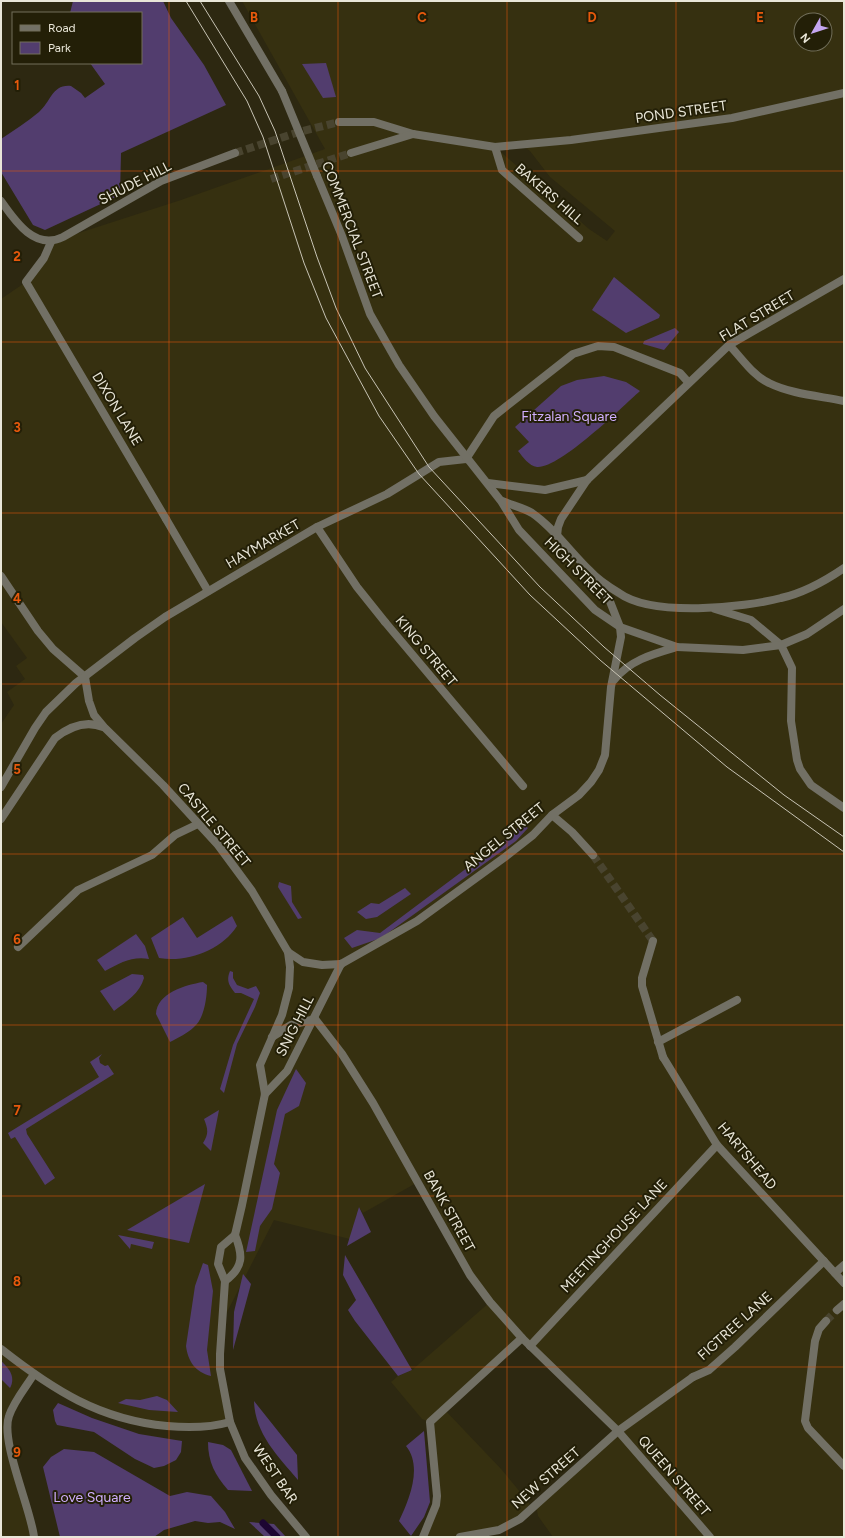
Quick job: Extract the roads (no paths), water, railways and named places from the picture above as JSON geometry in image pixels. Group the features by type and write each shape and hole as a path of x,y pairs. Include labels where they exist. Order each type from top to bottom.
{"street":[{"name":"COMMERCIAL STREET","path":"229,1 282,91 342,236 370,314 399,365 422,401 466,458"},
{"name":"POND STREET","path":"495,147 578,139 732,118 844,93"},
{"path":"339,122 374,122 413,134 495,147"},
{"path":"351,153 413,134"},
{"name":"BAKERS HILL","path":"495,147 502,170 579,238"},
{"name":"SHUDE HILL","path":"51,242 63,237 161,181 235,153"},
{"path":"1,201 14,219 28,232 42,240 51,242"},
{"name":"DIXON LANE","path":"51,242 44,258 26,282 208,591"},
{"name":"FLAT STREET","path":"688,382 729,345 844,279"},
{"path":"729,345 758,376 768,383 787,389 844,401"},
{"path":"466,458 494,416 573,354 598,346 614,347 680,373 688,382 587,480 561,519 557,536"},
{"name":"HIGH STREET","path":"466,458 502,501 520,530 595,610 620,627"},
{"name":"HAYMARKET","path":"1,788 35,728 46,712 71,687 159,621 317,527 387,494 438,462 466,458"},
{"path":"488,483 545,490 587,480"},
{"name":"HIGH STREET","path":"502,501 532,513 557,536 591,572 609,599 620,627"},
{"name":"KING STREET","path":"317,527 357,587 522,786"},
{"path":"591,572 620,595 637,603 654,606 715,609 782,598 808,588 844,568"},
{"path":"1,576 38,631 53,649 85,677"},
{"path":"715,609 752,620 781,645 792,668 791,721 797,760 800,769 811,785 844,808"},
{"path":"620,627 677,647 743,650 781,645 807,634 844,609"},
{"name":"ANGEL STREET","path":"341,964 416,921 527,839 552,815 579,795 591,782 599,770 605,755 611,687 614,681 621,637 620,627"},
{"path":"614,681 627,667 636,661 677,647"},
{"name":"CASTLE STREET","path":"85,677 89,701 94,715 104,727 140,761 218,845 252,891 288,952 303,962 322,965 341,964"},
{"path":"1,819 55,738 65,730 79,725 96,724 104,727"},
{"path":"552,815 572,832 593,855"},
{"path":"18,947 78,890 152,855 175,835 198,824"},
{"name":"HARTSHEAD","path":"653,941 642,978 642,986 663,1058 717,1145 844,1283"},
{"name":"SNIG HILL","path":"235,1235 265,1094 260,1065 271,1037 282,1015 289,988 290,967 288,952"},
{"name":"SNIG HILL","path":"265,1094 287,1071 315,1019 341,964"},
{"path":"658,1042 737,1000"},
{"path":"271,1037 291,1025 315,1019"},
{"name":"BANK STREET","path":"315,1019 342,1054 373,1103 470,1275 490,1302 522,1338 618,1431"},
{"name":"MEETINGHOUSE LANE","path":"530,1346 717,1145"},
{"path":"1,1349 34,1374 67,1396 102,1412 140,1424 192,1428 230,1422 220,1369 225,1281 218,1264 222,1247 235,1235 242,1251 236,1273 225,1281"},
{"name":"FIGTREE LANE","path":"618,1431 693,1377 709,1370 824,1261"},
{"path":"835,1273 844,1266"},
{"path":"837,1310 844,1304"},
{"path":"826,1321 819,1329 816,1341 804,1419 808,1428 844,1466"},
{"path":"423,1537 436,1505 437,1496 430,1422 522,1338"},
{"path":"34,1374 8,1417 8,1429 13,1458 34,1537"},
{"name":"WEST BAR","path":"230,1422 245,1458 258,1478 282,1510 306,1537"},
{"name":"NEW STREET","path":"460,1537 499,1530 520,1519 618,1431"},
{"name":"QUEEN STREET","path":"618,1431 710,1537"}],"waterway":[{"path":"263,1523 277,1537"}],"tunnel":[{"path":"235,153 299,132 339,122"},
{"path":"271,179 351,153"},
{"path":"593,855 653,941"},
{"path":"826,1321 837,1310"}],"tram line":[{"path":"186,1 247,101 263,137 304,263 326,318 379,416 419,474 530,595 600,660 727,767 844,852"},
{"path":"200,1 259,96 275,131 317,257 336,308 365,368 429,467 540,587 604,647 660,695 784,795 844,837"}],"park label":[{"name":"Fitzalan Square","path":"569,416"},
{"name":"Love Square","path":"92,1497"}]}
